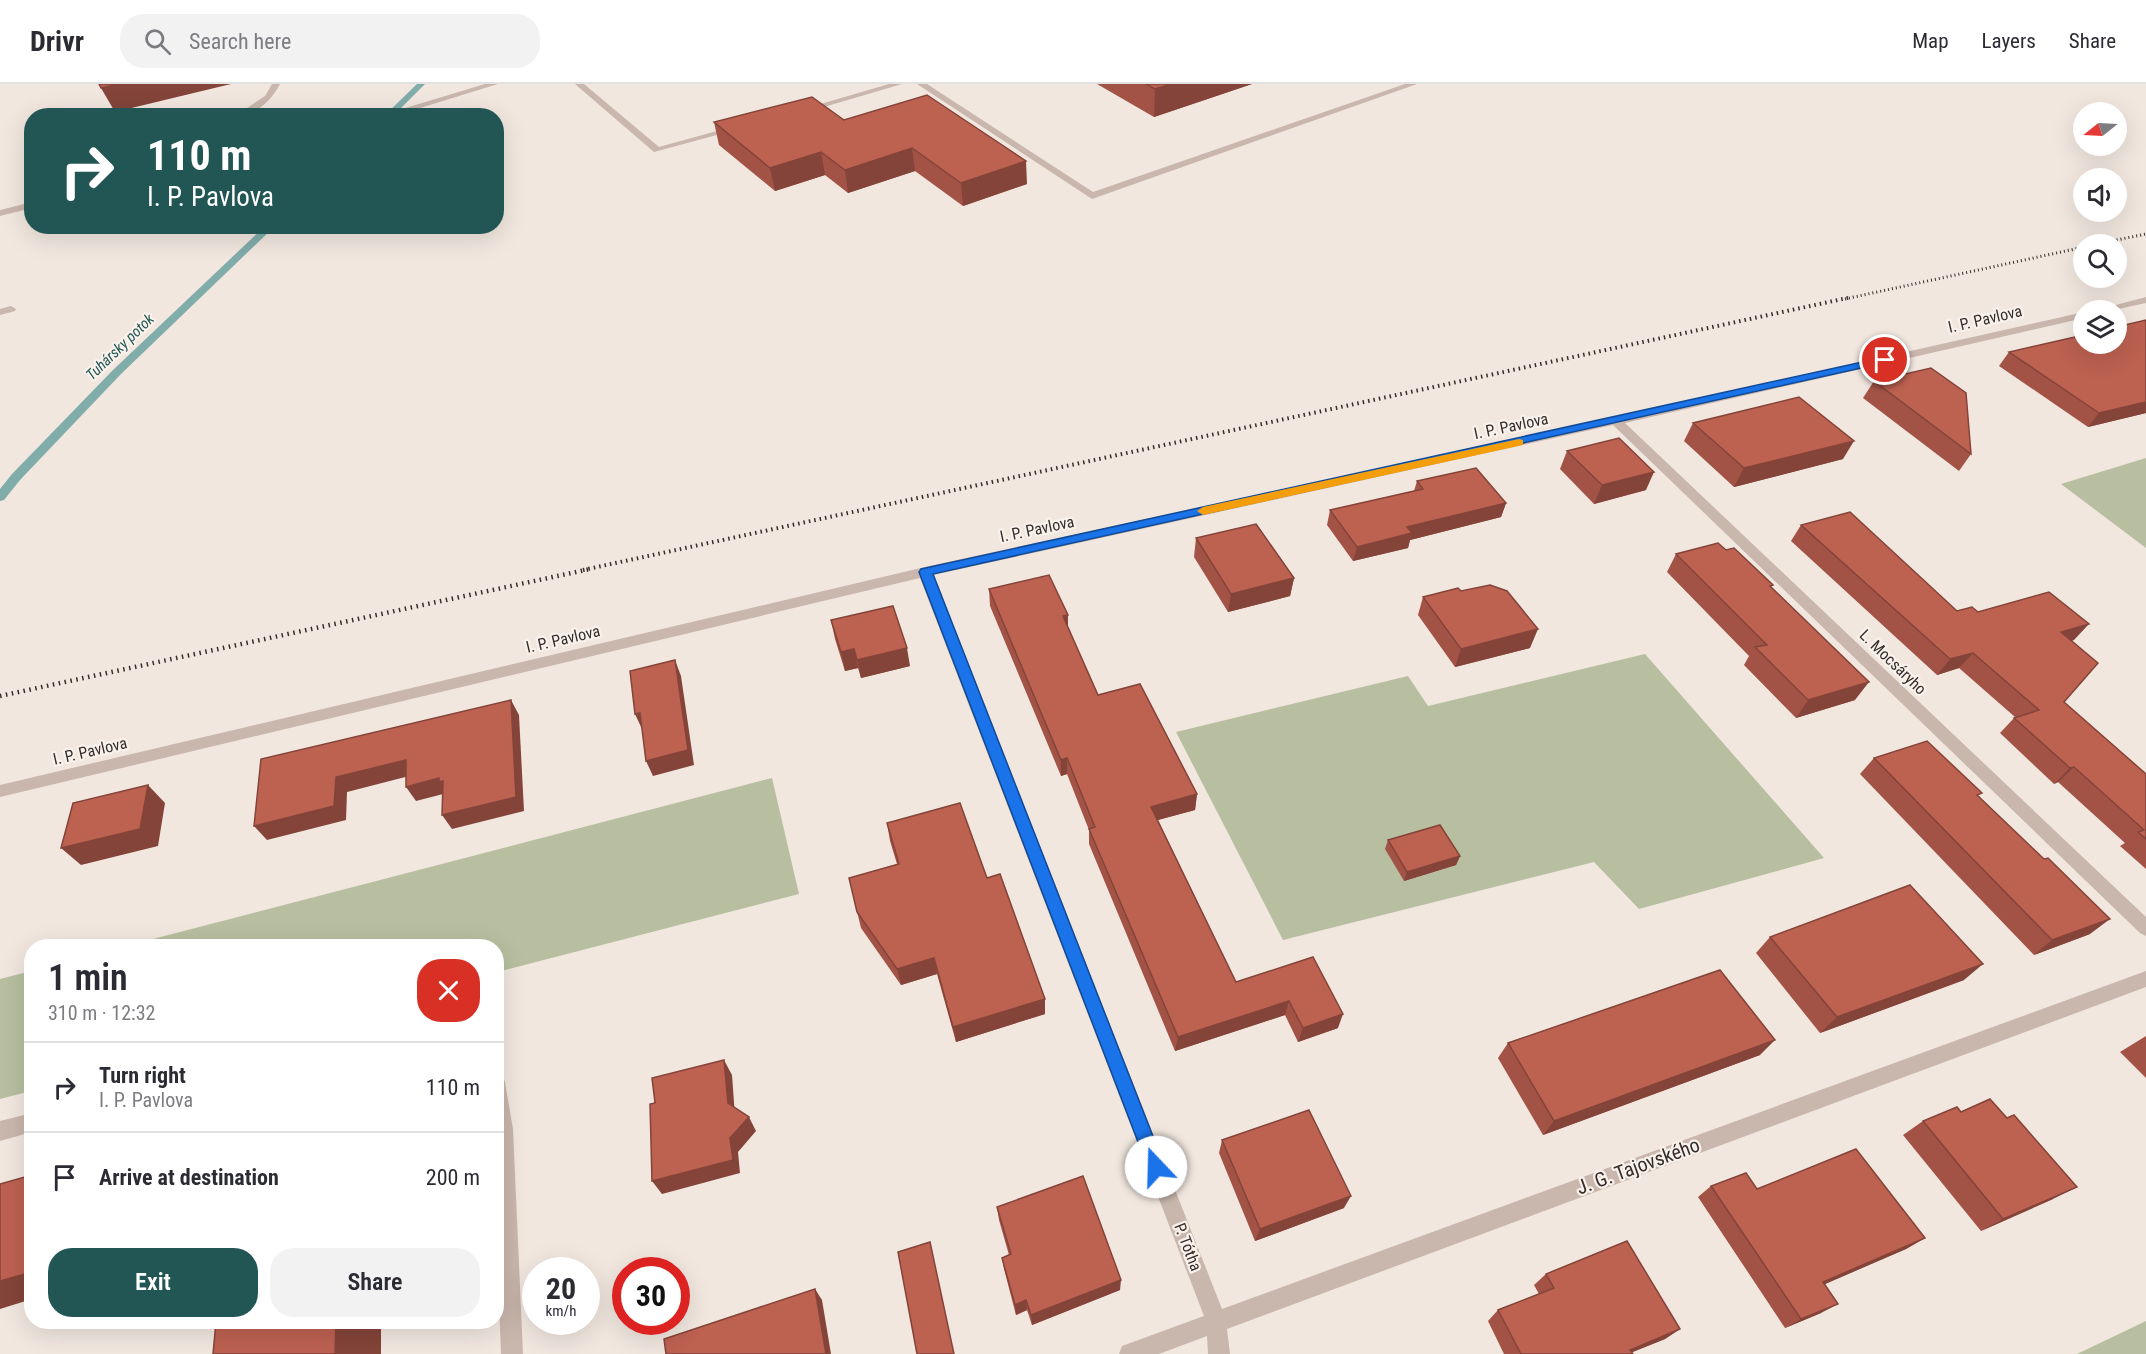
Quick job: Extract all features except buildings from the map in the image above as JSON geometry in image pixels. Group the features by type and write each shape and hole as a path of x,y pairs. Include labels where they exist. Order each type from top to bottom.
{"street":[{"path":"252,108 268,98 276,84"},
{"path":"413,108 494,84"},
{"path":"579,84 657,150 748,125"},
{"path":"794,112 897,84"},
{"path":"921,84 1092,196 1413,84"},
{"path":"0,213 24,207"},
{"path":"2127,304 2146,300"},
{"name":"I. P. Pavlova","path":"0,790 926,572 1616,421 2073,317"},
{"name":"L. Mocsáryho","path":"1616,421 2146,928"},
{"name":"P. Tótha","path":"926,572 1216,1321 1219,1354"},
{"name":"J. G. Tajovského","path":"1130,1354 2146,979"},
{"path":"0,1131 24,1124"},
{"path":"504,1154 512,1354"}],"green space":[{"path":"2146,458 2146,548 2061,484"},
{"path":"1645,654 1824,858 1639,909 1594,862 1283,940 1176,732 1408,676 1428,706"},
{"path":"772,778 799,894 504,970 504,939 153,939"},
{"path":"24,973 24,1093 0,1099 0,979"},
{"path":"2146,1321 2146,1354 2077,1354"}],"waterway":[{"name":"Tuhársky potok","path":"396,108 421,84"},
{"name":"Tuhársky potok","path":"0,497 16,477 117,372 263,234"}],"railway":[{"path":"2127,238 2146,234"},
{"path":"1845,299 2073,249"},
{"path":"583,570 1852,297"},
{"path":"0,696 590,569"}],"slow traffic":[{"path":"1203,511 1519,442"}],"route":[{"path":"1156,1167 926,572 1885,360"}]}
